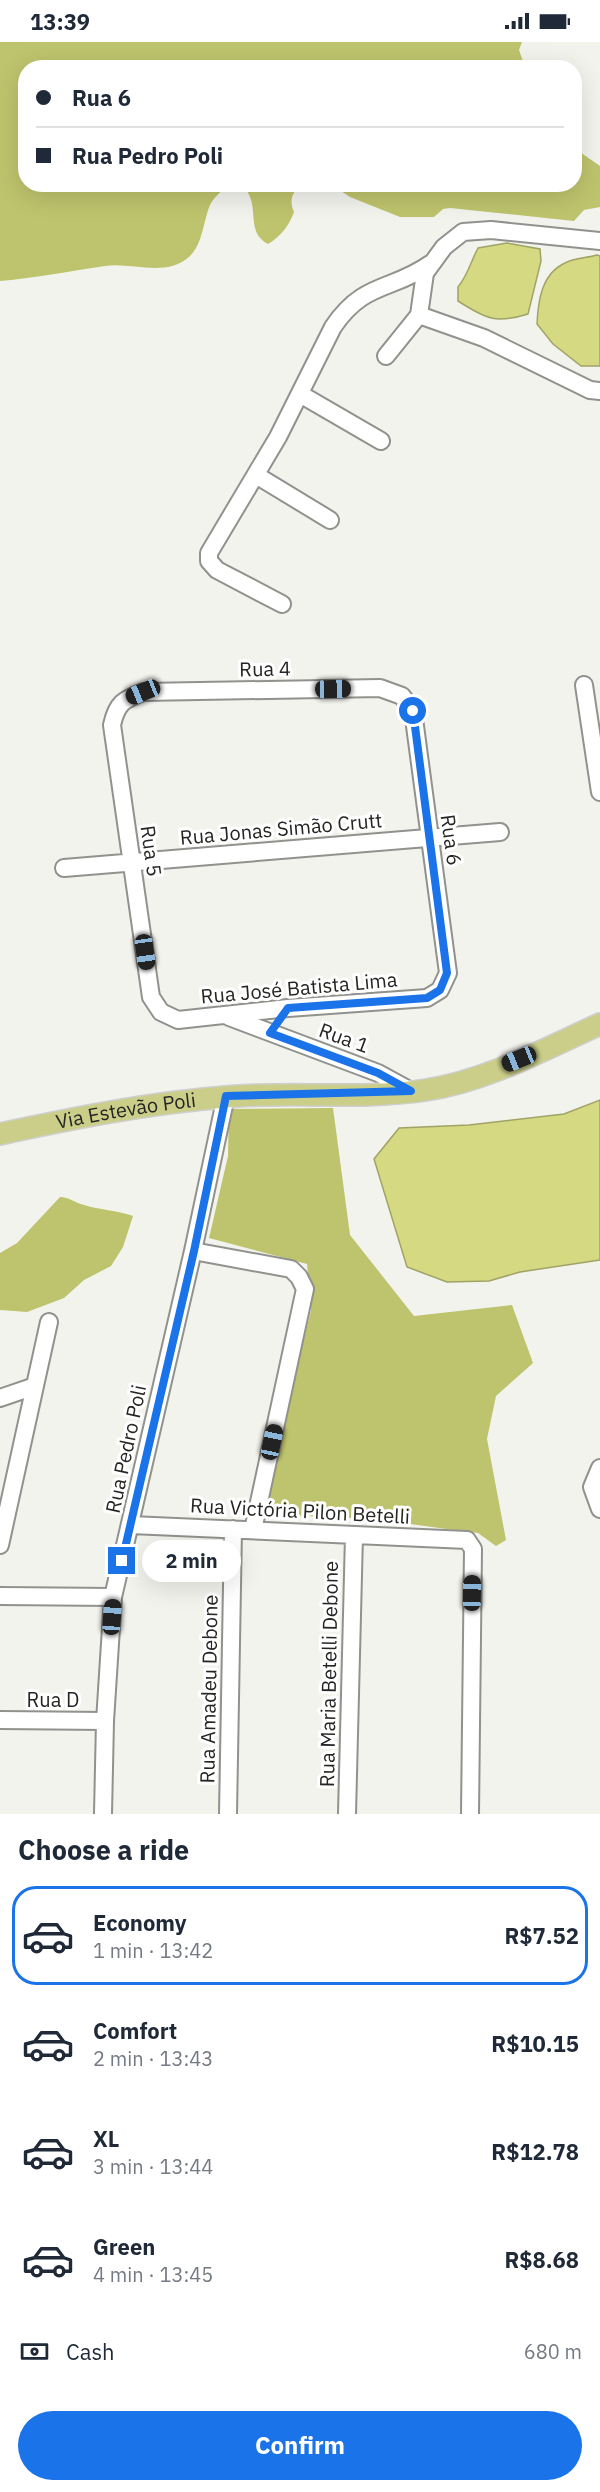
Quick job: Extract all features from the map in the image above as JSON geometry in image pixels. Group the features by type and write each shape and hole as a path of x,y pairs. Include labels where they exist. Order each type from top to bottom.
{"main road":[{"name":"Via Estevão Poli","path":"0,1134 91,1114 226,1096 426,1090 477,1076 600,1023"}],"street":[{"path":"282,604 217,570 208,557 256,475 333,327 344,311 367,293 423,272 454,238 463,232 473,230 600,241"},
{"path":"386,356 419,315 423,272"},
{"path":"419,315 484,338 590,390 600,391"},
{"path":"300,394 381,441"},
{"path":"256,475 330,520"},
{"path":"584,685 600,792"},
{"name":"Rua 4","path":"128,698 143,692 380,688 402,696"},
{"name":"Rua 6","path":"402,696 413,711 447,973 440,990"},
{"name":"Rua 5","path":"128,698 116,708 112,725 151,997 161,1012"},
{"name":"Rua Jonas Simão Crutt","path":"64,868 500,832"},
{"name":"Rua José Batista Lima","path":"161,1012 178,1020 288,1008 427,998 440,990"},
{"path":"270,1033 288,1008"},
{"name":"Rua 1","path":"226,1016 378,1073 411,1091"},
{"name":"Rua Pedro Poli","path":"103,1814 105,1721 113,1597 194,1251 226,1096"},
{"path":"194,1251 291,1269 299,1277 304,1289 253,1530"},
{"path":"0,1545 50,1322"},
{"path":"0,1398 35,1386"},
{"path":"600,1468 592,1487 600,1509"},
{"name":"Rua Victória Pilon Betelli","path":"131,1525 467,1540 473,1549 470,1814"},
{"name":"Rua Amadeu Debone","path":"228,1814 233,1529"},
{"name":"Rua Maria Betelli Debone","path":"347,1814 354,1534"},
{"path":"0,1596 113,1597"},
{"name":"Rua D","path":"0,1720 105,1721"}],"shaded area":[{"path":"0,42 522,42 519,50 523,60 18,60 18,192 220,192 210,205 194,251 181,263 160,268 115,265 0,281"},
{"path":"582,153 600,166 600,207 584,210 574,221 450,208 443,209 434,217 400,217 342,192 582,192"},
{"path":"248,192 295,192 292,198 294,212 290,222 268,244 256,232"},
{"path":"507,243 540,249 541,261 528,314 508,319 484,316 458,301 458,287 478,248"},
{"path":"600,256 600,366 581,366 553,344 537,324 538,307 542,289 557,268 572,260"},
{"path":"600,1100 600,1260 520,1272 489,1281 447,1282 407,1267 374,1159 399,1128 469,1125 564,1114"},
{"path":"333,1108 350,1235 414,1316 512,1305 533,1363 496,1396 487,1439 506,1540 496,1546 478,1533 374,1519 262,1514 311,1310 307,1264 209,1238 228,1156 229,1109"},
{"path":"60,1197 90,1207 133,1216 123,1247 111,1266 84,1280 64,1298 27,1312 0,1310 0,1253 17,1243"}],"route":[{"path":"122,1561 194,1251 226,1096 372,1094 411,1091 378,1073 270,1033 288,1008 427,998 440,990 447,973 413,711"}]}
